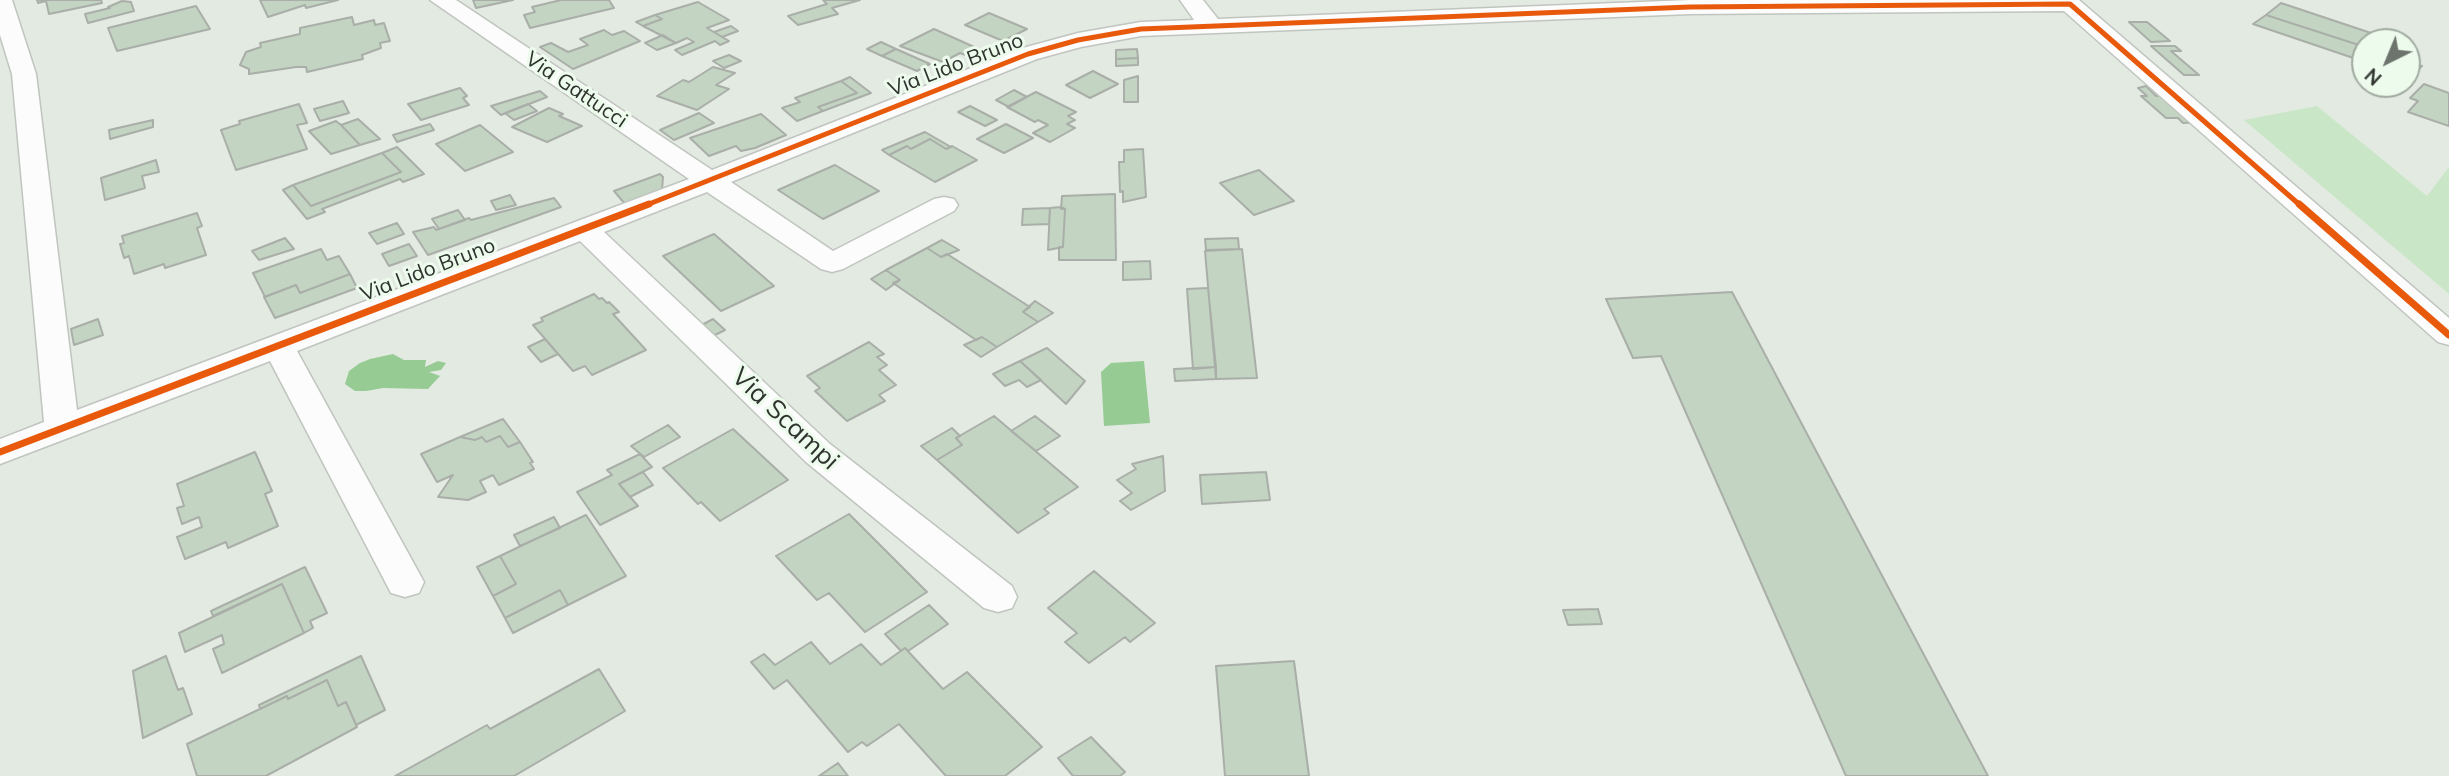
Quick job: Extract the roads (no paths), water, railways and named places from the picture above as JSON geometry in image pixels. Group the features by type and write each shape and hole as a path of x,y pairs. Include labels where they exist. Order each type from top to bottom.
{"street":[{"path":"1,0 24,74 62,428"},
{"name":"Via Gattucci","path":"441,0 832,263 944,205"},
{"path":"1191,0 1213,28"},
{"path":"1685,4 1838,25 1980,26 1990,18 1963,4"},
{"name":"Via Lido Bruno","path":"0,452 712,180 1028,54 1078,40 1141,29 1213,28 1685,4 2070,4 2449,335"},
{"name":"Via Scampi","path":"584,229 818,453 998,597"},
{"path":"278,346 405,582"}]}
